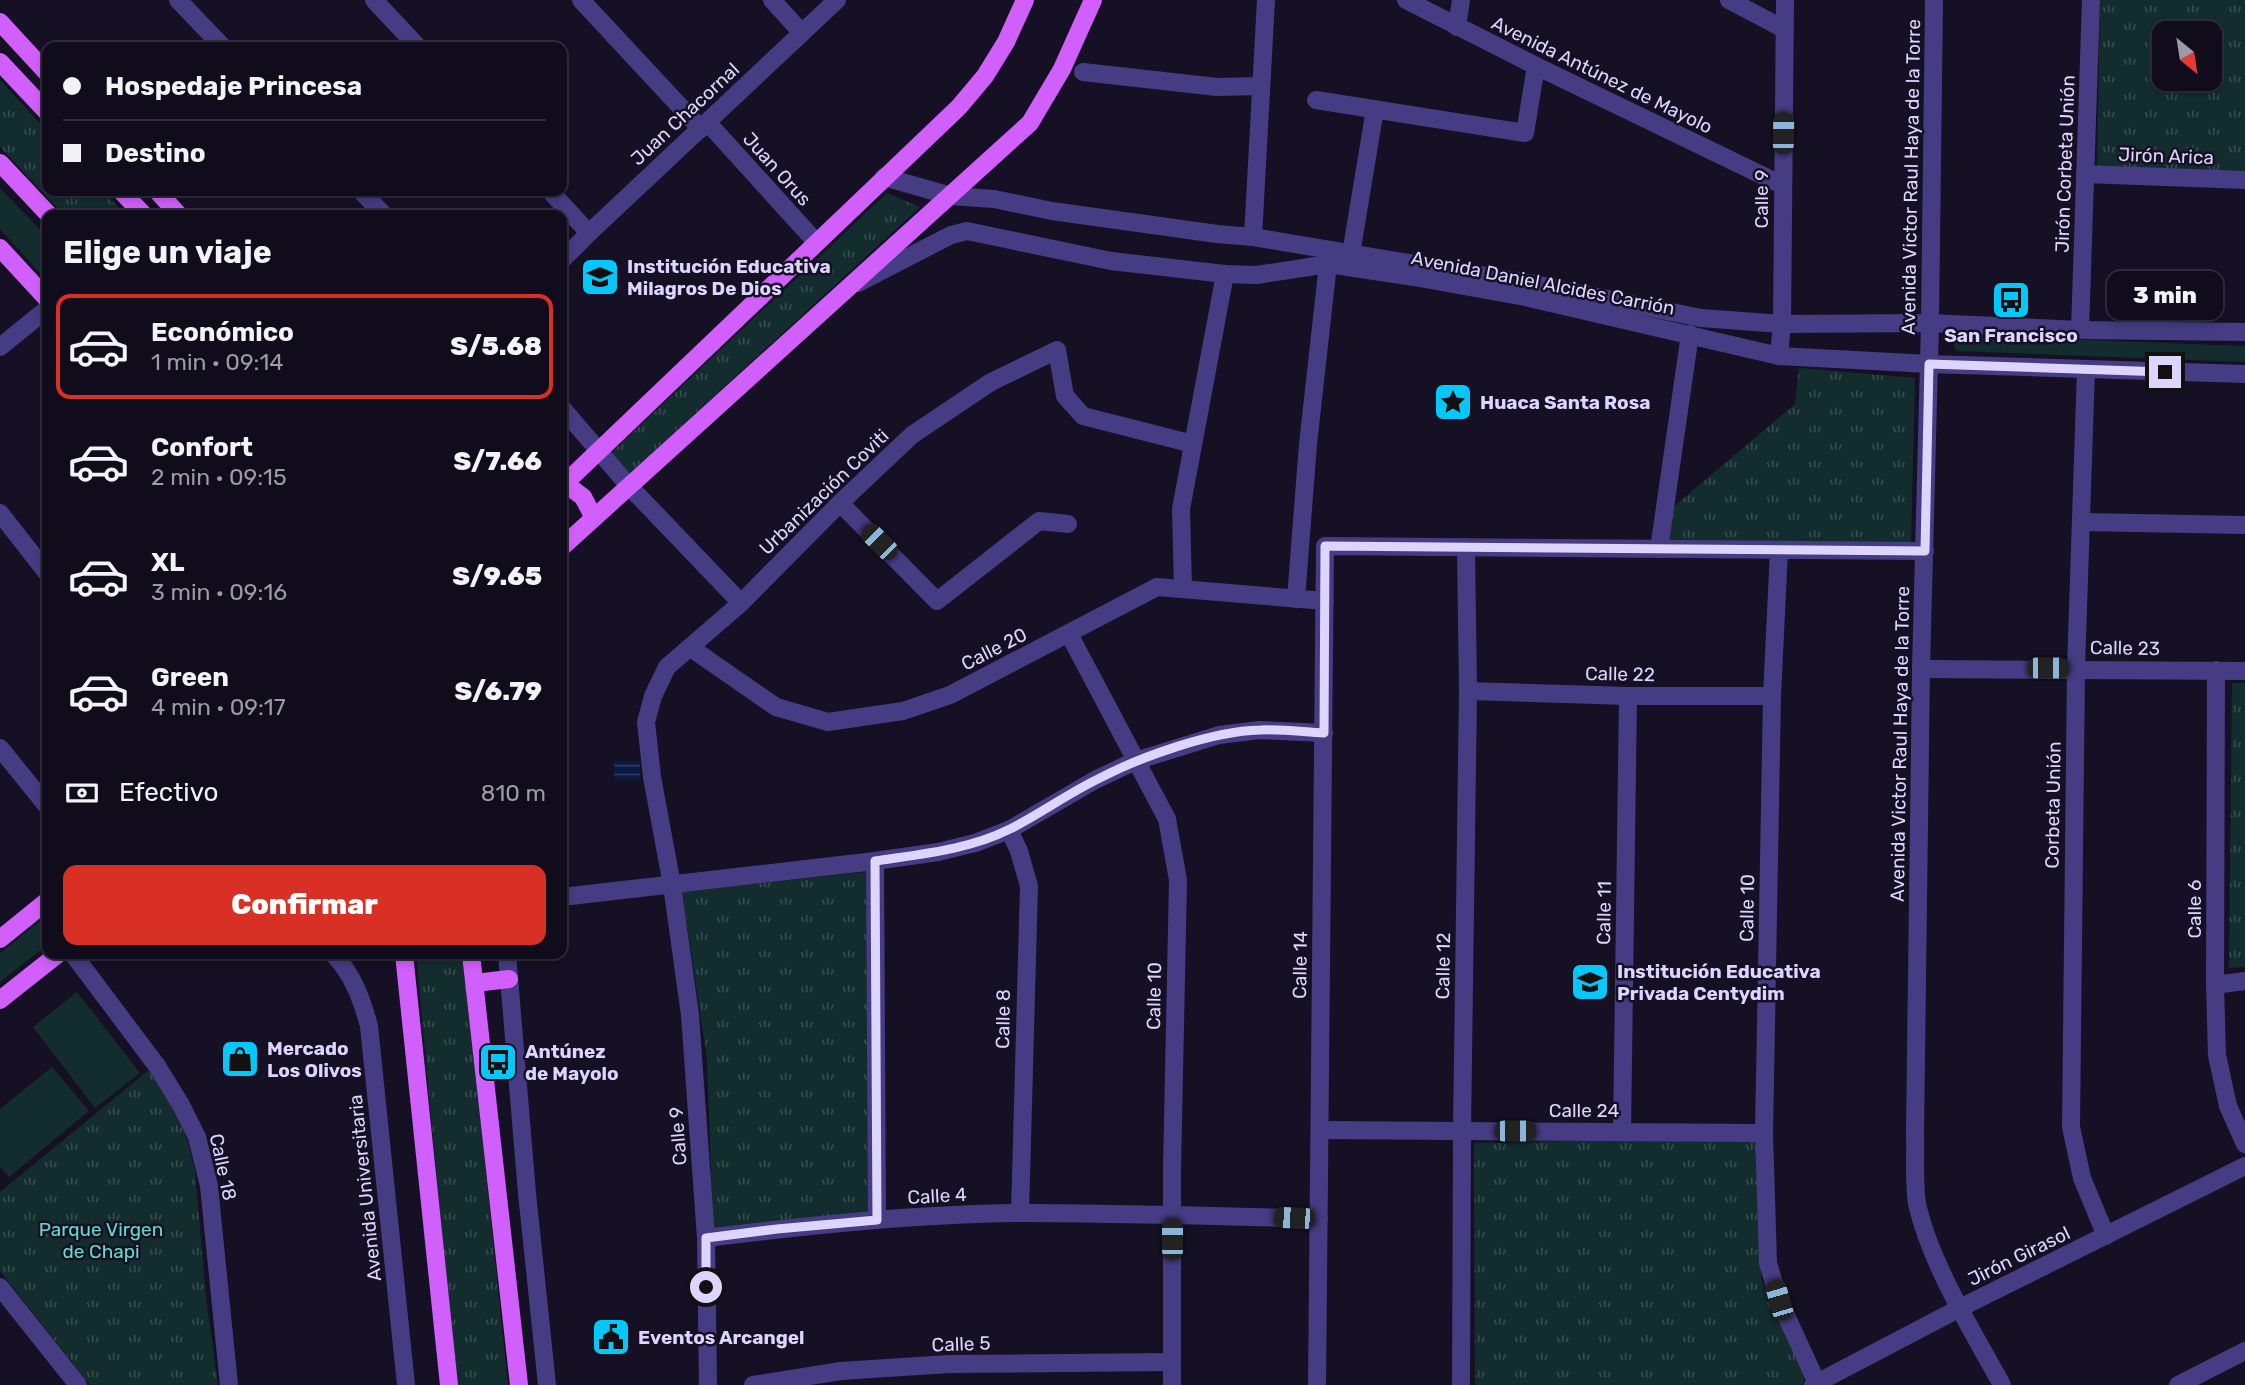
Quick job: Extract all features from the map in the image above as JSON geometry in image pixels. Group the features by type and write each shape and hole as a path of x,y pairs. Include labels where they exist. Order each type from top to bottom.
{"main road":[{"path":"567,480 959,107 985,76 1006,41 1025,0"},
{"path":"567,542 1030,123 1062,69 1093,0"},
{"path":"0,22 42,68"},
{"path":"0,62 42,107"},
{"path":"0,163 44,210"},
{"path":"126,196 139,210"},
{"path":"161,196 174,210"},
{"path":"0,248 42,294"},
{"path":"567,487 583,497 594,518"},
{"path":"0,939 42,905"},
{"path":"0,1000 52,959"},
{"path":"405,959 449,1385"},
{"path":"472,959 519,1385"},
{"path":"475,983 509,979"}],"street":[{"path":"178,0 218,42"},
{"path":"374,0 413,42"},
{"name":"Juan Orus","path":"581,0 816,242"},
{"path":"772,0 802,33"},
{"name":"Juan Chacornal","path":"567,255 837,0"},
{"path":"1253,237 1266,0"},
{"name":"Avenida Antúnez de Mayolo","path":"1406,0 1782,185"},
{"path":"1457,27 1461,0"},
{"path":"1730,0 1784,29"},
{"name":"Calle 9","path":"1779,356 1782,324 1785,0"},
{"name":"Avenida Victor Raul Haya de la Torre","path":"1934,0 1930,323 1921,669 1915,1132 1917,1206 1933,1250 1960,1308 2002,1385"},
{"name":"Jirón Corbeta Unión","path":"2080,330 2091,0"},
{"path":"1316,100 1525,133 1536,66"},
{"path":"1083,72 1217,87 1260,86"},
{"path":"1351,254 1376,109"},
{"name":"Jirón Arica","path":"2085,174 2245,180"},
{"name":"Avenida Daniel Alcides Carrión","path":"884,177 951,196 993,199 1080,215 1253,237 1534,284 1700,318 1782,324 1930,323 2080,330 2245,332"},
{"path":"366,196 379,210"},
{"path":"555,196 589,233"},
{"name":"Avenida Daniel Alcides Carrión","path":"848,288 951,235 967,231 1111,261 1225,274 1257,275 1328,264 1525,296 1779,356 1929,364 2245,374"},
{"path":"1296,598 1308,444 1328,264"},
{"path":"1183,589 1181,509 1225,274"},
{"path":"0,347 42,313"},
{"path":"1659,549 1690,334"},
{"name":"Urbanización Coviti","path":"672,885 652,777 646,722 653,696 667,667 741,603 912,435 991,383 1057,350 1065,396 1083,416 1193,444"},
{"name":"Corbeta Unión","path":"2085,369 2076,668 2071,1127 2082,1178 2106,1236"},
{"path":"567,413 629,486 741,603"},
{"path":"840,503 937,601 1039,521 1068,524"},
{"path":"0,513 42,567"},
{"path":"2081,522 2245,525"},
{"name":"Calle 14","path":"1317,1385 1325,546 1466,547"},
{"path":"1466,547 1925,551"},
{"name":"Calle 12","path":"1461,1385 1468,691 1466,547"},
{"name":"Calle 10","path":"1779,550 1772,696 1764,1133 1768,1263 1779,1300 1815,1384"},
{"name":"Calle 20","path":"691,648 776,707 828,722 903,711 950,695 1157,587 1325,601"},
{"name":"Calle 10","path":"1069,635 1167,820 1178,880 1172,1385"},
{"name":"Calle 23","path":"1921,669 2245,671"},
{"name":"Calle 6","path":"2216,670 2217,1055 2228,1105 2245,1144"},
{"name":"Calle 22","path":"1468,691 1772,696"},
{"name":"Calle 11","path":"1622,1132 1628,695"},
{"path":"567,896 938,852 1009,830 1095,780 1135,761 1219,735 1259,730 1324,733"},
{"path":"0,748 42,800"},
{"name":"Calle 8","path":"1009,830 1019,851 1029,886 1020,1213"},
{"path":"875,861 877,1220"},
{"name":"Calle 9","path":"672,885 690,1015 706,1238 708,1385"},
{"name":"Calle 18","path":"77,959 160,1070 197,1137 209,1186 229,1385"},
{"name":"Avenida Universitaria","path":"337,959 353,981 369,1026 406,1385"},
{"path":"507,959 527,1193 547,1385"},
{"path":"2215,985 2245,981"},
{"name":"Calle 24","path":"1320,1130 1764,1133"},
{"name":"Jirón Girasol","path":"1815,1384 1960,1308 2245,1166"},
{"name":"Calle 4","path":"706,1238 877,1220 1020,1213 1172,1214"},
{"path":"1172,1214 1319,1219"},
{"path":"0,1287 78,1385"},
{"path":"2178,1385 2245,1351"},
{"name":"Calle 5","path":"753,1385 841,1371 949,1364 1171,1362"}],"green space":[{"path":"2100,0 2245,0 2245,171 2097,166"},
{"path":"0,80 42,126 42,192 0,147"},
{"path":"0,188 42,232 42,275 0,229"},
{"path":"887,193 920,207 630,473 612,452"},
{"path":"46,196 108,196 121,210 59,210"},
{"path":"1964,335 2245,346 2245,362 1956,351 1953,341"},
{"path":"1799,368 1915,378 1911,543 1660,540 1659,519 1795,404"},
{"path":"2232,683 2245,683 2245,967 2229,968"},
{"path":"873,871 869,1214 713,1232 707,1058 682,892"},
{"path":"42,920 42,949 0,982 0,953"},
{"path":"416,959 464,959 508,1385 456,1385"},
{"path":"77,992 140,1073 95,1108 33,1027"},
{"path":"52,1067 89,1111 9,1177 0,1167 0,1109"},
{"name":"Parque Virgen de Chapi","path":"149,1070 174,1110 188,1142 195,1171 206,1297 218,1385 90,1385 0,1271 0,1192"},
{"path":"1759,1137 1761,1279 1808,1371 1802,1385 1475,1385 1474,1143"}],"water":[{"path":"614,761 640,761 640,779 614,779"}],"place":[{"name":"Institución Educativa Milagros De Dios","path":"600,277"},
{"name":"San Francisco","path":"2011,300"},
{"name":"Huaca Santa Rosa","path":"1453,402"},
{"name":"Institución Educativa Privada Centydim","path":"1590,982"},
{"name":"Mercado Los Olivos","path":"240,1059"},
{"name":"Antúnez de Mayolo","path":"498,1062"},
{"name":"Eventos Arcangel","path":"611,1337"}],"route":[{"path":"706,1287 706,1238 877,1220 875,861 938,852 1009,830 1095,780 1135,761 1219,735 1259,730 1324,733 1325,546 1925,551 1929,364 2165,372"}]}
